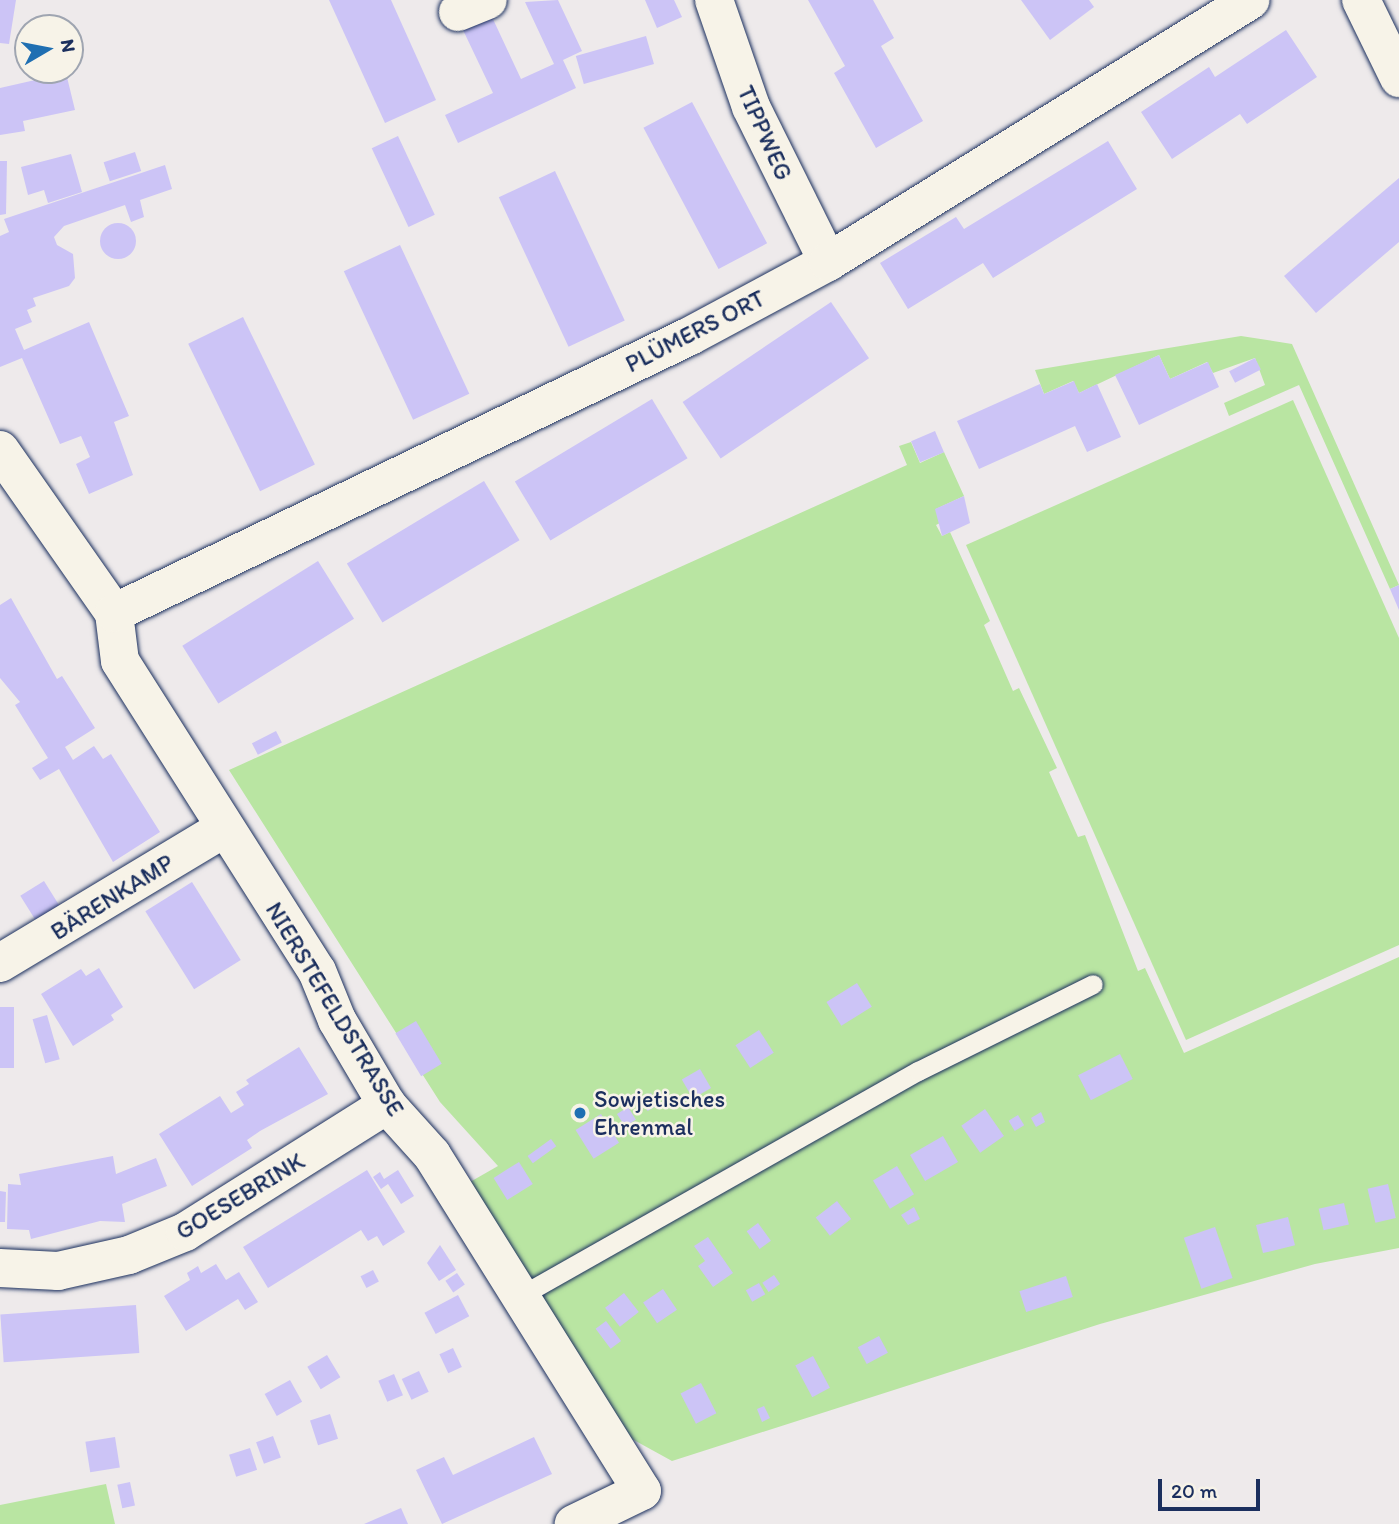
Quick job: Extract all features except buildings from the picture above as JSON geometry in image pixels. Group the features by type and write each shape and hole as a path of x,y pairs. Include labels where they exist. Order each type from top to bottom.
{"street":[{"name":"TIPPWEG","path":"714,0 751,107 828,262"},
{"name":"PLÜMERS ORT","path":"114,613 690,336 828,262 1250,0"},
{"path":"1361,0 1399,78"},
{"name":"NIERSTEFELDSTRASSE","path":"0,450 114,613 120,661 223,829 317,971 337,1020 387,1105 432,1155 642,1491 574,1524"},
{"name":"BÄRENKAMP","path":"0,963 223,829"},
{"name":"GOESEBRINK","path":"0,1268 58,1270 129,1255 185,1232 387,1105"}],"lane":[{"path":"520,1296 918,1071 1093,985"}],"green space":[{"path":"1241,336 1292,344 1399,585 1390,589 1299,385 1229,416 1224,403 1265,385 1255,358 1213,373 1207,362 1170,379 1159,355 1079,393 1073,381 1044,394 1035,370"},
{"path":"1293,400 1399,638 1399,945 1186,1040 966,545"},
{"path":"911,442 920,463 944,452 964,496 936,509 942,522 936,525 942,536 950,532 990,621 984,625 1013,691 1019,688 1057,768 1049,772 1078,837 1085,835 1138,971 1145,968 1184,1053 1399,957 1399,1248 1315,1264 1100,1324 672,1461 632,1439 470,1182 498,1166 440,1102 229,770 907,465 899,446"},
{"path":"106,1484 115,1524 0,1524 0,1505"}],"place":[{"name":"Sowjetisches Ehrenmal","path":"580,1113"}]}
